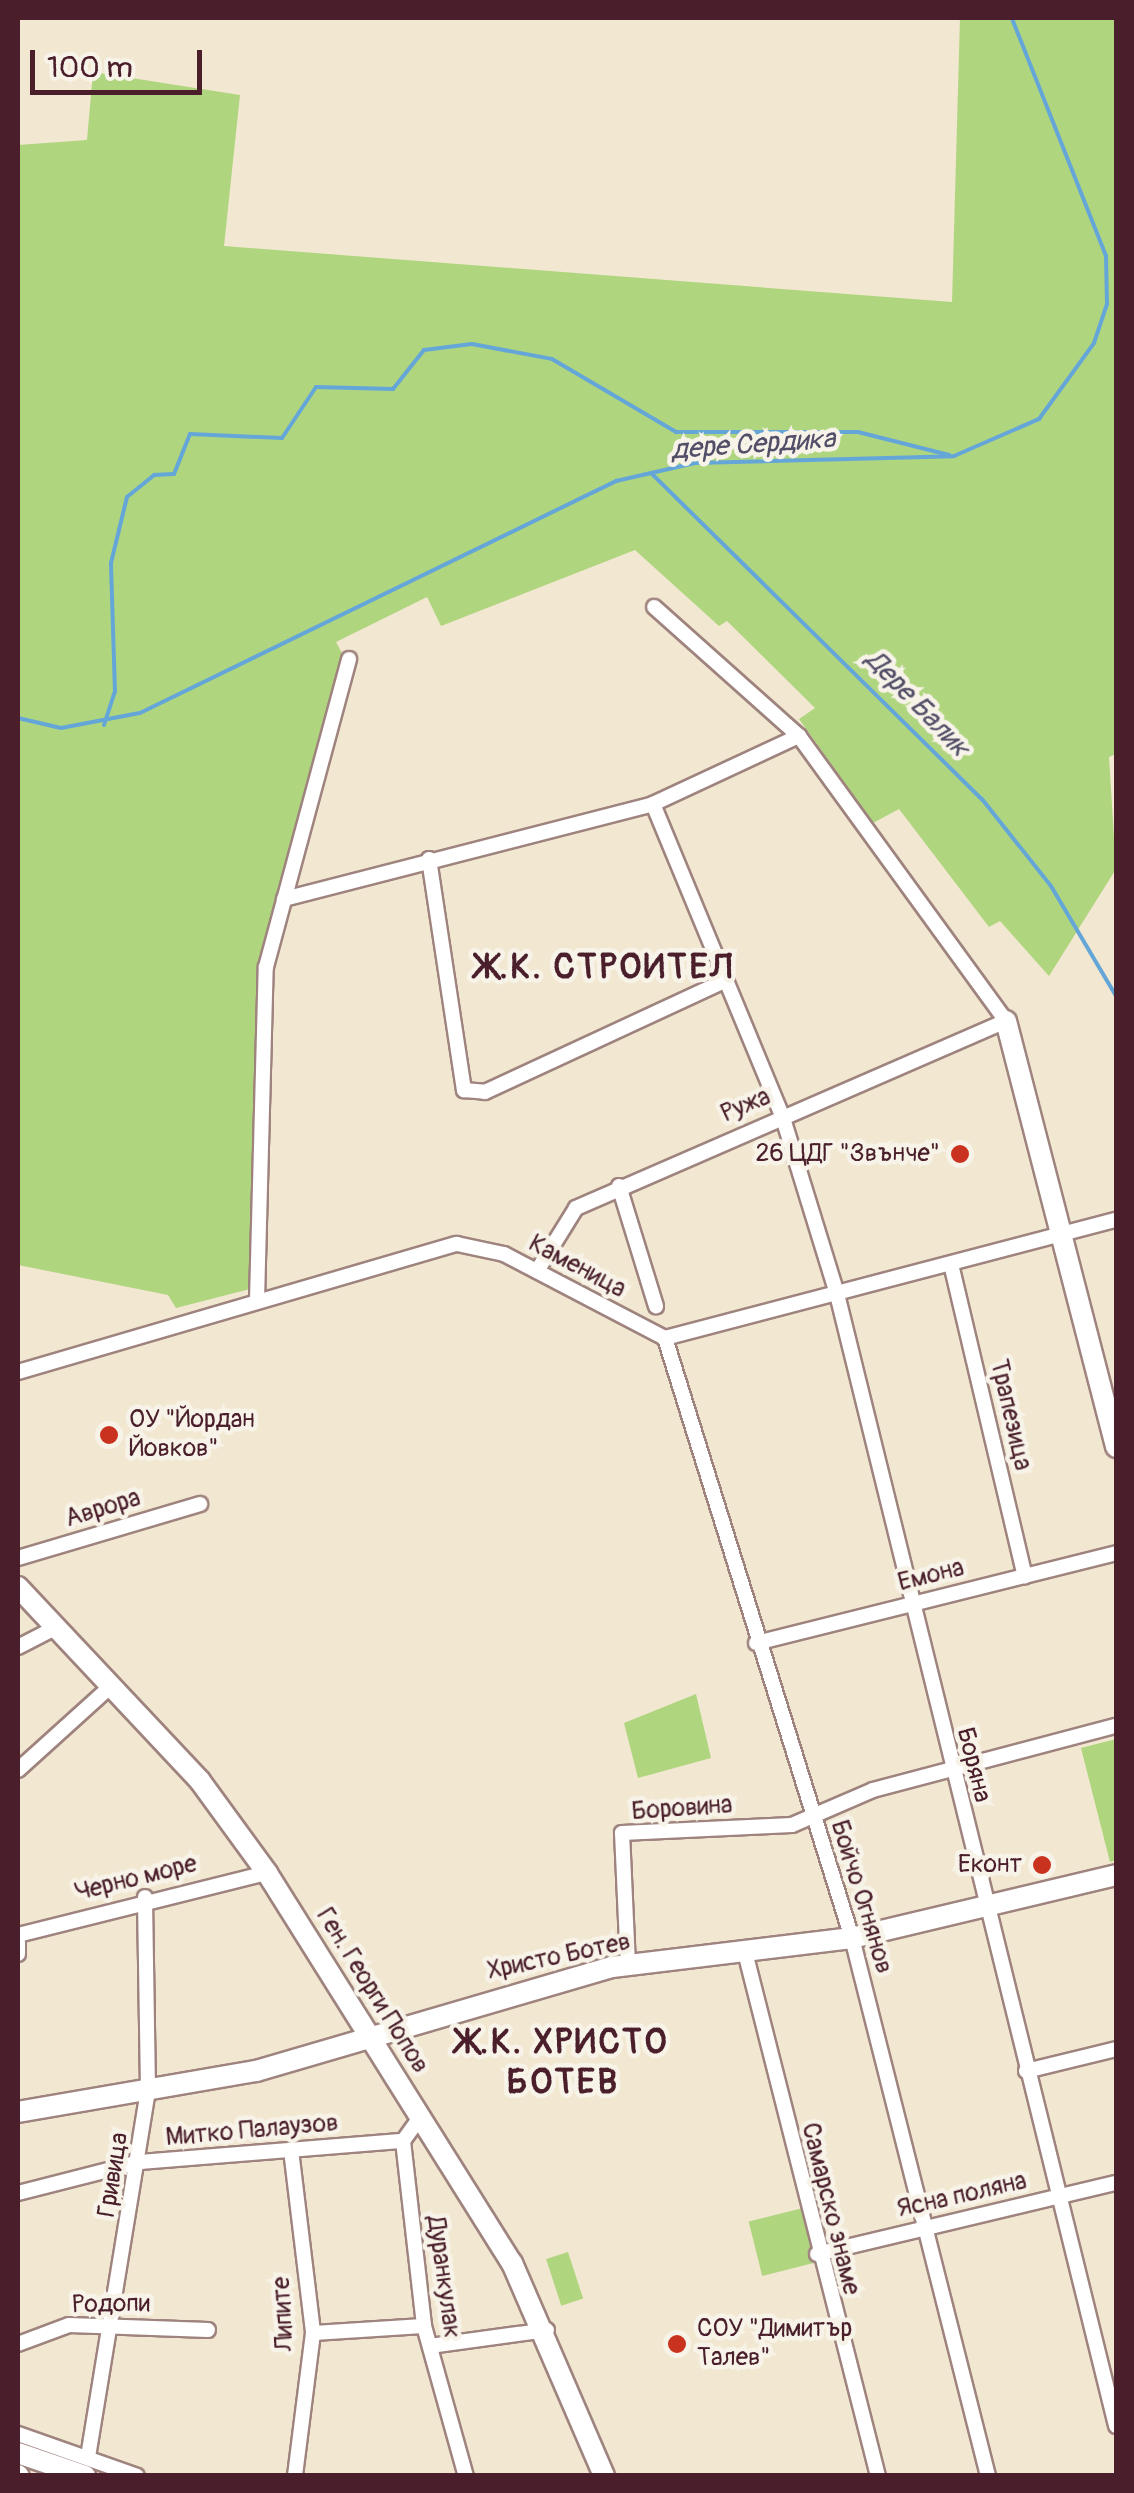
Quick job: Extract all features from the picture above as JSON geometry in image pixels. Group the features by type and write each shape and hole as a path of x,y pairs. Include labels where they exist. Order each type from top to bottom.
{"street":[{"path":"654,607 799,736 1006,1021 1116,1447"},
{"path":"258,1300 266,968 349,658"},
{"path":"284,900 429,859 652,804 799,736"},
{"name":"Боряна","path":"652,804 782,1115 837,1294 984,1905 1116,2426"},
{"path":"429,859 464,1090 484,1092 726,980"},
{"name":"Ружа","path":"537,1271 565,1219 619,1186 1006,1021"},
{"path":"619,1186 656,1306"},
{"path":"665,1338 1116,1220"},
{"name":"Каменица","path":"18,1372 457,1244 537,1271 665,1338"},
{"name":"Трапезица","path":"951,1264 1025,1576"},
{"name":"Бойчо Огнянов","path":"665,1338 756,1643 852,1938 988,2476"},
{"name":"Аврора","path":"18,1558 200,1504"},
{"name":"Емона","path":"756,1643 1116,1553"},
{"name":"Ген. Георги Попов","path":"18,1586 200,1781 372,2032 547,2330 604,2476"},
{"path":"18,1647 55,1628"},
{"path":"18,1770 110,1687"},
{"path":"813,1816 951,1771 1116,1726"},
{"name":"Боровина","path":"628,1965 622,1833 792,1826 813,1816"},
{"name":"Черно море","path":"18,1946 145,1896 266,1873"},
{"name":"Христо Ботев","path":"18,2112 256,2071 372,2032 628,1965 852,1938 1116,1875"},
{"name":"Гривица","path":"86,2466 140,2162 148,2090 145,1896"},
{"name":"Самарско знаме","path":"745,1952 817,2254 878,2476"},
{"path":"1026,2071 1116,2049"},
{"path":"402,2142 421,2116"},
{"name":"Митко Палаузов","path":"18,2193 140,2162 402,2142"},
{"name":"Дуранкулак","path":"402,2142 424,2326 466,2476"},
{"name":"Липите","path":"291,2150 313,2333 295,2476"},
{"name":"Ясна поляна","path":"817,2254 1116,2183"},
{"name":"Родопи","path":"18,2344 69,2325 208,2330"},
{"path":"313,2333 424,2326"},
{"path":"430,2346 547,2330"},
{"path":"18,2434 86,2466"},
{"path":"24,2455 136,2476"}],"green space":[{"path":"960,18 1116,18 1116,754 1109,757 1116,869 1049,976 1000,921 989,927 899,809 873,823 799,719 815,708 727,621 719,626 635,550 441,626 427,597 336,642 344,657 261,967 250,1289 176,1308 168,1295 18,1265 18,145 87,140 93,72 240,95 224,246 952,302"},
{"path":"696,1694 711,1758 638,1778 624,1723"},
{"path":"1116,1739 1116,1860 1110,1862 1081,1748"},
{"path":"803,2208 817,2262 762,2276 749,2222"},
{"path":"568,2252 583,2299 561,2306 546,2259"}],"waterway":[{"name":"дере Сердика","path":"18,718 61,728 140,713 616,481 695,463 954,456 1039,419 1094,343 1107,304 1106,256 1012,18"},
{"path":"104,725 115,692 111,563 127,497 154,475 174,474 190,434 282,438 316,387 393,389 424,350 472,344 552,359 676,432 858,432 949,455"},
{"name":"Дере Балик","path":"651,473 982,799 1051,886 1116,996"}],"place":[{"name":"26 ЦДГ \"Звънче\"","path":"960,1154"},
{"name":"ОУ \"Йордан Йовков\"","path":"109,1435"},
{"name":"Еконт","path":"1042,1865"},
{"name":"СОУ \"Димитър Талев\"","path":"677,2344"}],"district":[{"name":"Ж.К. СТРОИТЕЛ","path":"605,967"},
{"name":"Ж.К. ХРИСТО БОТЕВ","path":"563,2062"}]}
